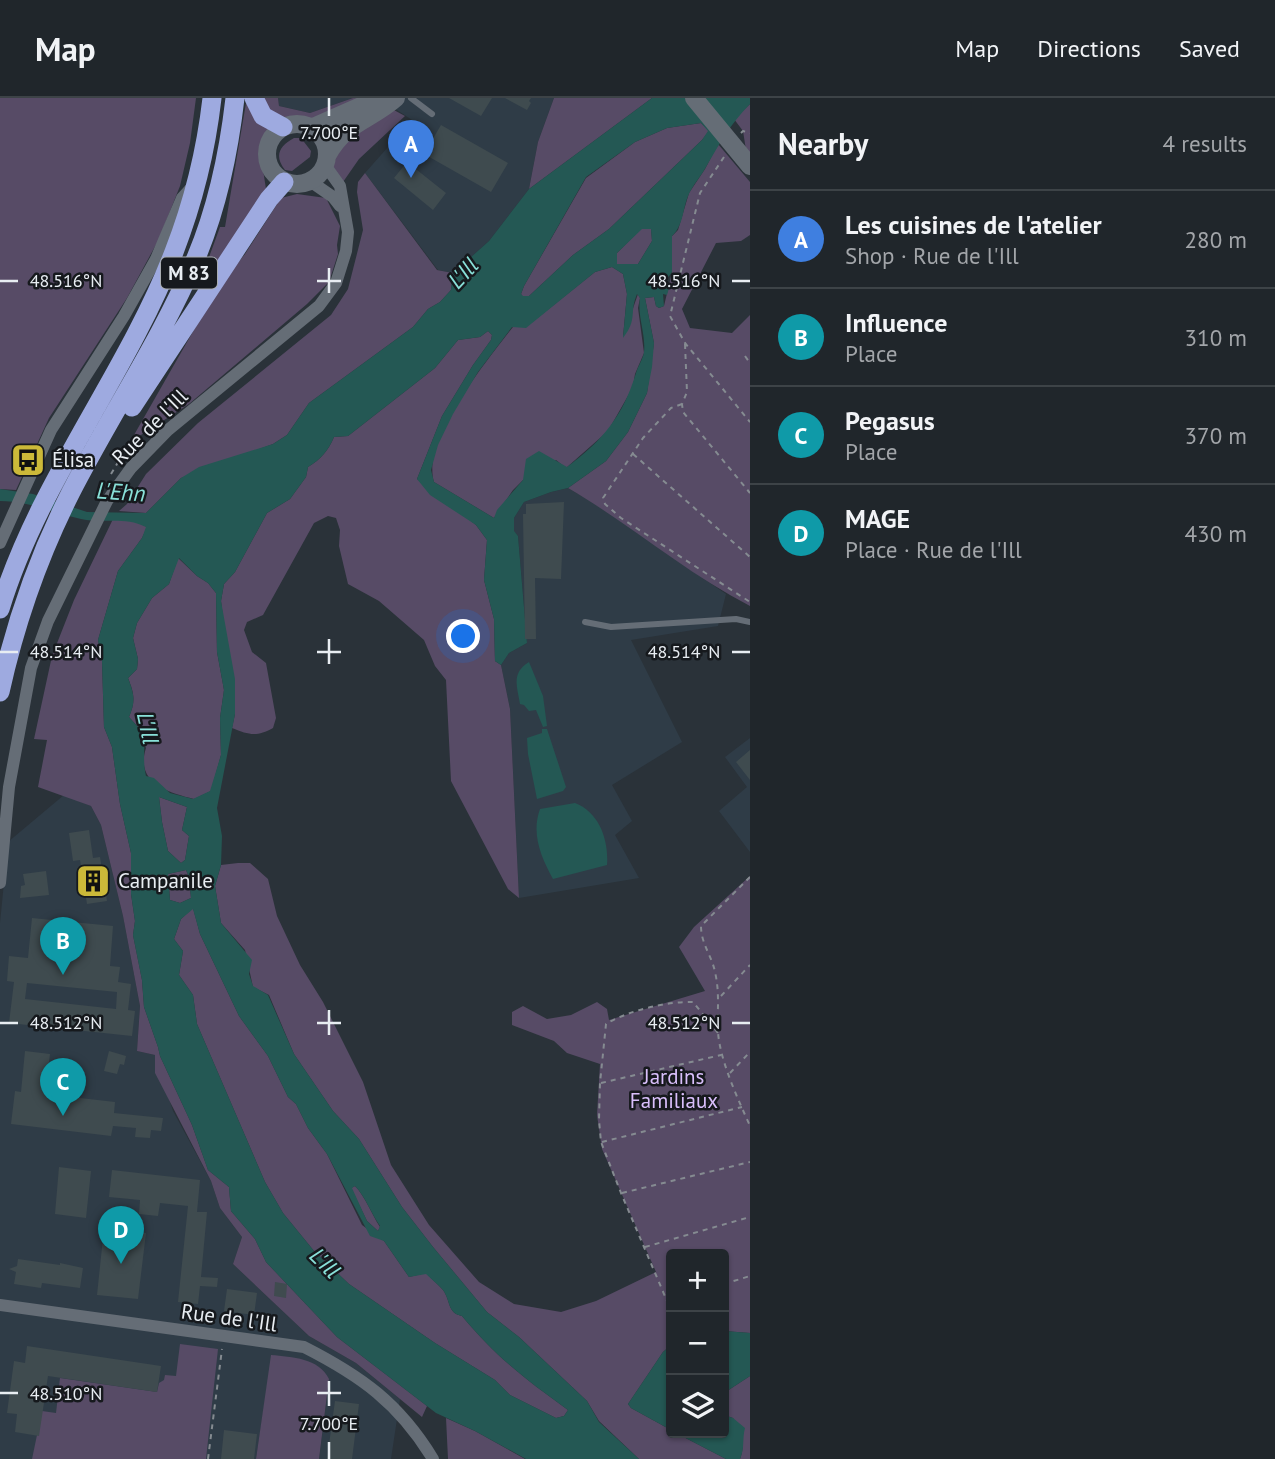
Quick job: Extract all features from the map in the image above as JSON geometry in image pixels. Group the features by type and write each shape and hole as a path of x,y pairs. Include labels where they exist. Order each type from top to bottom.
{"highway":[{"name":"M 83","path":"0,609 34,521 52,484 144,317 173,254 197,183 212,98"},
{"name":"M 83","path":"0,692 26,597 70,493 165,324 197,257 212,213 235,98"},
{"path":"254,98 263,116 283,127"},
{"path":"103,433 125,418 269,199 284,182"}],"main road":[{"path":"311,128 379,98"},
{"path":"326,160 323,138 302,124 283,127 270,141 267,160 276,176 293,184 310,181 321,172 335,141 345,130 385,108 396,98"},
{"path":"694,98 739,158"}],"street":[{"name":"Rue de l'Ill","path":"0,883 9,787 31,668 48,621 107,501 131,468 168,430 318,306 336,283 346,251 348,232 340,186 326,160"},
{"path":"310,181 333,197 340,206 343,204"},
{"path":"0,543 51,430 124,316 156,260 182,198 197,183"},
{"name":"Rue de l'Ill","path":"0,1305 304,1347 379,1394 408,1421 433,1459"}],"lane":[{"path":"411,98 432,114"},
{"path":"585,622 611,628 736,619 750,622"}],"path":[{"path":"738,136 743,131 750,133"},
{"path":"739,158 699,192 670,316 685,343 750,422"},
{"path":"685,343 687,393 682,404 683,412 750,493"},
{"path":"744,356 750,363"},
{"path":"682,404 671,408 632,453 603,498 605,504 621,518 750,602"},
{"path":"632,453 750,557"},
{"path":"109,478 118,462"},
{"path":"750,877 701,926 701,939 715,969 720,997 718,1033 722,1055 750,1126"},
{"path":"720,997 750,965"},
{"path":"666,1299 601,1142 600,1083 606,1024 618,1017 680,1001 692,1002 718,1033"},
{"path":"730,1074 750,1052"},
{"path":"600,1083 722,1055"},
{"path":"601,1142 742,1108"},
{"path":"621,1193 750,1162"},
{"path":"644,1248 750,1217"},
{"path":"729,1282 750,1276"},
{"path":"208,1459 224,1338"}],"shaded area":[{"path":"278,98 353,98 310,113 279,106"},
{"path":"379,98 554,98 538,142 529,189 489,241 453,273 438,270 365,173 412,120"},
{"path":"568,488 726,594 718,626 631,640 682,742 612,785 632,821 615,835 639,878 519,898 510,709 501,665 509,653 527,643 518,536 514,532 514,518 524,502"},
{"path":"750,738 750,852 719,811 747,787 725,757"},
{"path":"64,795 91,806 101,825 123,916 140,1006 137,1051 155,1055 173,1111 211,1181 220,1208 242,1237 233,1264 309,1336 356,1363 400,1399 391,1459 319,1459 329,1379 272,1355 256,1459 0,1459 0,923 8,842"}],"green space":[{"path":"0,98 196,98 190,143 180,186 159,239 127,298 49,418 16,490 0,489"},
{"path":"260,98 278,98 279,106 310,113 353,98 374,98 329,116 299,122 272,112"},
{"path":"554,98 652,98 529,189 538,142"},
{"path":"246,103 257,117 270,125 260,150 266,189 219,262 197,290 220,227 225,227"},
{"path":"750,104 750,155 746,150 743,131 734,119"},
{"path":"392,109 405,116 359,159 343,182 333,167 336,147"},
{"path":"701,123 709,131 702,140 609,229 573,255 529,296 523,297 521,294 524,286 586,178 635,142 667,128"},
{"path":"294,138 301,138 311,151 310,157 292,171 285,170 280,160 280,152 285,144"},
{"path":"718,144 750,182 750,235 741,241 716,243 682,309 690,328 732,333 750,315 750,606 703,579 568,488 606,461 628,432 647,393 654,343 645,298 654,297 656,306 664,306 672,272 672,236 678,230 689,193"},
{"path":"365,173 437,270 453,273 451,290 440,302 428,309 413,327 309,403 287,435 273,444 181,478 146,513 119,511 127,504 146,474 198,423 331,315 348,289 363,230 357,192 358,182"},
{"path":"297,194 326,198 340,226 338,254 329,282 307,304 189,404 130,442 219,286 245,254 281,198"},
{"path":"642,228 651,228 652,241 638,264 615,263 617,253"},
{"path":"612,267 623,274 627,294 623,337 638,294 640,298 638,308 644,353 633,387 608,431 566,468 556,460 523,480 494,518 434,482 433,465 437,445 447,423 474,379 513,327 526,327 595,272"},
{"path":"488,331 492,335 491,340 442,416 417,479 476,525 487,540 484,580 494,619 495,661 501,665 510,709 519,898 508,889 451,781 446,680 435,666 424,640 379,601 348,584 336,518 328,516 314,523 263,615 247,622 244,630 252,652 266,663 276,718 273,728 262,733 248,733 232,728 235,714 221,601 224,584 235,572 267,513 290,499 306,477 308,467 324,454 334,437 348,436 435,368 458,340 480,337"},
{"path":"113,519 134,521 147,527 118,571 98,640 102,661 104,727 112,747 120,804 131,853 131,894 135,921 133,935 142,980 144,1007 160,1056 192,1125 208,1170 229,1187 231,1211 255,1239 266,1262 337,1337 427,1406 422,1417 356,1363 309,1336 233,1264 242,1237 220,1208 211,1181 155,1073 155,1055 137,1051 140,1006 123,916 101,825 91,806 38,787 47,740 34,739 52,656 74,600"},
{"path":"178,558 216,593 217,652 224,690 220,718 221,755 211,791 194,799 164,789 149,777 144,760 146,748 137,726 129,717 133,697 128,678 137,669 138,659 133,638 137,623 152,598 169,584"},
{"path":"159,797 187,807 182,830 189,836 185,860 181,863 168,851"},
{"name":"Jardins Familiaux","path":"250,863 268,879 277,916 300,965 323,1002 363,1082 391,1165 429,1225 479,1282 514,1304 561,1312 596,1301 656,1272 602,1149 597,1115 600,1064 567,1053 554,1041 512,1025 512,1012 523,1006 547,1019 571,1015 597,1002 607,1009 609,1020 705,991 679,947 694,927 750,876 750,1333 729,1331 729,1249 666,1249 666,1349 628,1404 666,1427 666,1438 686,1438 726,1459 639,1459 599,1421 587,1401 519,1337 487,1312 402,1207 359,1139 333,1111 294,1054 269,995 253,987 245,950 221,923 215,886 221,865"},
{"path":"186,870 191,898 180,903 170,900 168,874"},
{"path":"193,908 200,934 239,1016 268,1056 288,1097 296,1104 308,1128 327,1154 362,1225 384,1241 409,1277 426,1273 443,1290 454,1312 462,1316 487,1344 568,1410 564,1416 556,1418 510,1395 495,1380 349,1284 314,1251 283,1213 265,1182 197,1024 193,995 179,975 183,951 174,939 181,919"},
{"path":"355,1186 380,1227 378,1231 367,1221 351,1188"},
{"path":"180,1344 218,1349 206,1459 32,1459 42,1411 56,1413 60,1378 157,1392 165,1375 176,1376"},
{"path":"271,1355 312,1363 329,1379 319,1459 256,1459"},
{"path":"750,1376 750,1459 740,1459 742,1438 733,1418 729,1417 729,1390"},
{"path":"446,1418 475,1431 525,1459 448,1459"}],"water":[{"name":"L'Ill","path":"652,98 750,98 750,104 726,134 688,196 679,226 672,236 672,272 667,279 667,295 663,294 664,306 656,306 654,297 645,298 654,343 652,367 647,393 628,432 606,461 568,488 524,502 514,518 514,531 518,536 527,643 509,653 501,665 495,661 494,619 484,580 487,540 476,525 430,495 417,479 442,416 491,340 492,335 488,331 480,337 458,340 435,368 348,436 334,437 324,454 308,467 306,477 290,499 267,513 235,572 224,584 221,601 235,679 235,714 217,808 222,836 221,865 215,886 221,923 252,960 249,974 253,986 268,995 294,1054 333,1111 359,1139 402,1207 487,1312 519,1337 587,1401 599,1422 639,1459 526,1459 436,1413 337,1337 266,1262 255,1239 231,1211 229,1187 208,1170 192,1125 160,1056 144,1007 142,980 133,935 135,921 131,894 131,853 120,804 112,747 104,727 102,661 98,640 118,571 142,538 146,527 122,521 81,519 31,505 0,501 0,489 33,494 87,512 146,513 181,478 199,467 273,444 287,435 309,403 413,327 428,309 440,302 451,290 453,273 489,241 529,189","holes":["701,123 708,131 702,140 609,229 573,255 529,296 523,296 521,294 524,286 586,177 635,142 667,128","642,229 651,229 652,241 638,264 617,264 617,253","612,267 623,274 627,294 623,338 632,321 637,294 640,298 644,352 625,402 601,437 567,467 539,451 526,459 523,480 497,510 494,518 434,482 431,470 438,445 478,372 512,327 526,328 595,272","179,558 216,593 217,652 224,690 220,718 221,755 210,791 193,799 170,793 154,778 146,776 143,729 129,717 133,698 128,678 137,669 138,659 133,638 137,623 152,598 169,584","159,797 187,807 182,830 189,836 185,860 181,863 168,851 162,822","186,870 191,898 180,903 170,900 168,874","193,909 200,934 239,1016 268,1056 288,1097 296,1104 308,1128 327,1154 370,1236 384,1241 409,1277 426,1274 437,1284 454,1312 462,1316 512,1367 568,1410 564,1416 556,1418 510,1395 495,1380 349,1284 314,1251 283,1213 265,1182 197,1024 193,995 179,975 183,951 174,939 181,919","355,1186 380,1226 378,1231 367,1221 352,1188"]},
{"path":"529,662 543,696 547,726 543,727 536,710 529,711 520,704 517,675"},
{"path":"542,729 547,729 566,787 563,791 537,799 527,738 542,733"},
{"path":"575,803 590,813 601,828 607,865 553,879 539,845 537,818 540,809"},
{"path":"729,1331 750,1333 750,1376 729,1390"},
{"path":"666,1349 666,1427 628,1404"},
{"path":"729,1417 733,1418 745,1428 742,1451 740,1459 726,1459 686,1438 729,1438"}],"building":[{"path":"449,98 492,98 481,116"},
{"path":"505,98 531,98 531,103 527,110"},
{"path":"441,125 508,163 491,192 424,154"},
{"path":"407,162 446,193 433,210 394,178"},
{"path":"564,502 561,579 535,578 536,639 525,639 523,514 526,514 526,504"},
{"path":"750,750 750,780 736,762"},
{"name":"Campanile","path":"89,830 93,858 100,857 107,901 87,904 80,860 73,861 69,833"},
{"path":"46,871 49,895 20,898 21,886 25,885 23,874"},
{"path":"32,918 113,926 110,966 120,967 118,982 131,984 128,1010 135,1011 132,1036 9,1023 14,982 7,981 9,956 28,958","holes":["27,983 117,992 116,1009 25,999"]},
{"path":"25,1051 50,1054 45,1094 115,1102 114,1113 163,1118 161,1131 151,1130 150,1138 135,1137 136,1128 113,1126 111,1136 11,1124 15,1091 21,1092"},
{"path":"109,1051 126,1056 124,1065 120,1064 117,1074 104,1071"},
{"path":"59,1167 91,1171 86,1218 55,1214"},
{"path":"112,1170 200,1180 197,1212 207,1212 201,1277 218,1278 217,1287 200,1286 198,1304 178,1302 188,1206 160,1203 158,1216 139,1214 140,1200 109,1197"},
{"path":"105,1219 116,1220 115,1229 146,1233 138,1299 97,1295"},
{"path":"18,1259 83,1268 80,1288 42,1283 41,1288 14,1284 16,1272 9,1269 17,1266"},
{"path":"275,1282 287,1284 286,1298 274,1296"},
{"path":"227,1289 257,1293 254,1315 224,1311"},
{"path":"27,1346 161,1366 157,1392 48,1376 39,1436 15,1432 17,1414 7,1413 14,1361 25,1363"},
{"path":"335,1401 359,1404 352,1459 327,1459"},
{"path":"224,1430 257,1434 254,1459 221,1459"}],"place":[{"name":"Les cuisines de l'atelier","path":"411,178"},
{"name":"Élisa","path":"28,460"},
{"name":"Campanile","path":"93,881"},
{"name":"Influence","path":"63,975"},
{"name":"Pegasus","path":"63,1116"},
{"name":"MAGE","path":"121,1264"}],"water label":[{"name":"L'Ehn","path":"121,492"}]}
